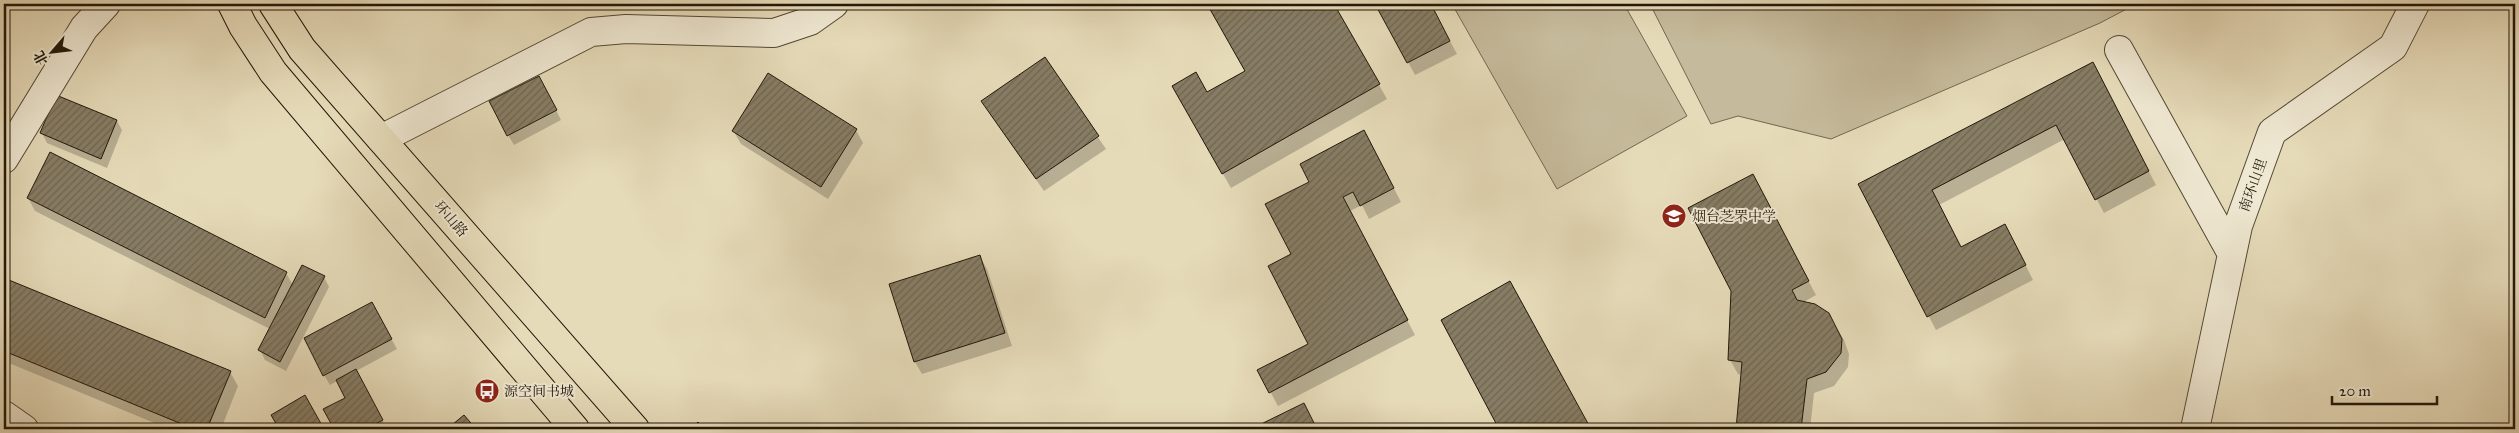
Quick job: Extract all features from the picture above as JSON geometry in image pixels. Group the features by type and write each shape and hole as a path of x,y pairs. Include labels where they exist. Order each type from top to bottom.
{"main road":[{"path":"232,4 243,26 273,72 575,429"},
{"name":"环山路","path":"273,4 302,49 635,429"}],"street":[{"path":"4,159 84,28 106,4"},
{"path":"381,139 591,32 626,29 774,34 810,21 834,4"},
{"name":"南环山里","path":"2195,429 2238,226 2272,132 2393,47 2415,4"},
{"path":"2120,50 2232,254"},
{"path":"4,415 24,429"}],"shaded area":[{"path":"1452,4 1624,4 1687,116 1557,189"},
{"path":"1650,4 2136,4 2100,23 1831,139 1738,116 1711,124"}],"building":[{"path":"1207,4 1334,4 1380,84 1222,174 1172,86 1196,72 1207,92 1245,71"},
{"path":"1375,4 1431,4 1450,41 1407,63"},
{"path":"1045,57 1099,136 1036,179 981,101"},
{"path":"2093,62 2149,171 2095,200 2056,125 1932,190 1961,247 2005,224 2026,265 1927,317 1858,184"},
{"path":"768,73 857,129 821,187 732,131"},
{"path":"539,76 557,110 507,136 489,101"},
{"path":"56,95 117,120 101,159 40,133"},
{"path":"1364,130 1394,188 1360,206 1353,192 1343,197 1408,320 1269,393 1257,370 1308,344 1268,266 1291,254 1265,204 1309,182 1300,164"},
{"path":"50,152 287,272 265,318 27,198"},
{"path":"1753,174 1809,281 1792,290 1797,300 1815,304 1829,313 1842,339 1841,353 1826,372 1807,379 1801,429 1736,429 1742,362 1728,360 1731,291 1688,208"},
{"path":"980,255 1005,333 914,362 889,284"},
{"path":"302,265 325,276 280,362 258,350"},
{"path":"4,278 231,371 207,429 194,429 4,351"},
{"path":"1510,281 1591,429 1499,429 1441,320"},
{"path":"372,302 392,339 323,376 304,338"},
{"path":"356,369 383,420 365,429 334,429 323,409 345,398 336,380"},
{"path":"305,395 324,429 279,429 271,415"},
{"path":"1304,403 1317,429 1251,429"},
{"path":"464,415 476,429 447,429"},
{"path":"698,422 705,429 690,429"}],"place":[{"name":"烟台芝罘中学","path":"1674,216"},
{"name":"源空间书城","path":"487,391"}]}
